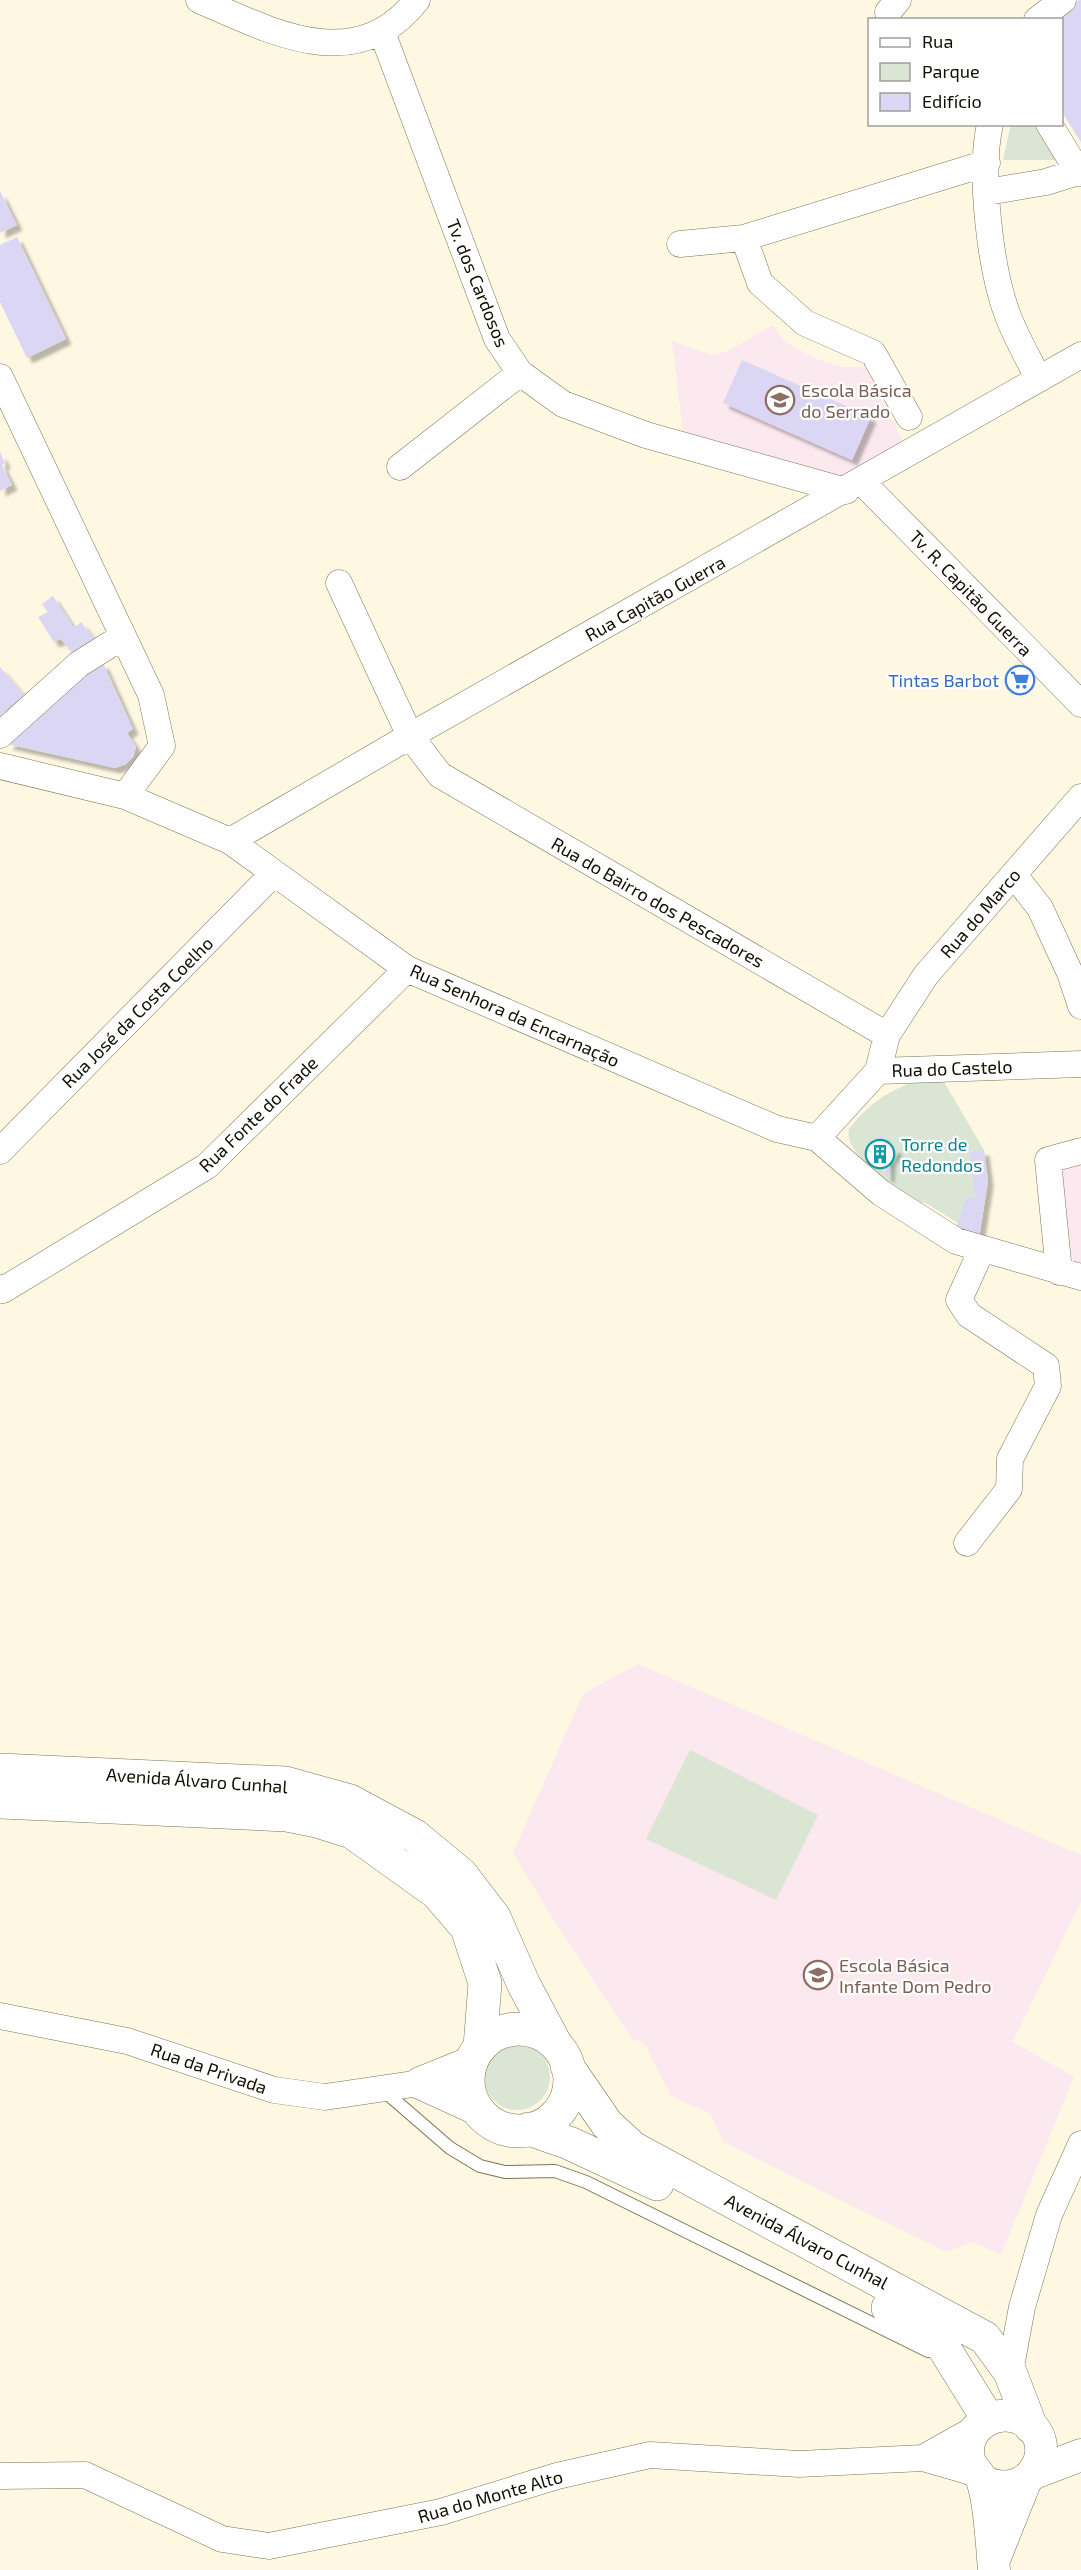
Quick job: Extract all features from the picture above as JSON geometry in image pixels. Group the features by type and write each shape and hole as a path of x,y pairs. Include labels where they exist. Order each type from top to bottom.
{"main road":[{"name":"Avenida Álvaro Cunhal","path":"0,1770 285,1783 350,1801 415,1836 460,1875 494,1917 524,1985 562,2055 607,2124 633,2148 985,2338 1010,2372 1033,2429"},
{"name":"Avenida Álvaro Cunhal","path":"0,1802 287,1815 352,1833 437,1893 467,1928 485,1983 476,2054"},
{"path":"526,2030 543,2035 562,2055 569,2092 562,2107 552,2120 529,2129 504,2129 489,2121 477,2109 470,2094 468,2078 476,2054 501,2033 526,2030"},
{"name":"Avenida Álvaro Cunhal","path":"529,2129 569,2143 644,2177 920,2325 944,2348 966,2380 983,2423"}],"street":[{"path":"199,0 268,30 310,42 344,43 382,32 407,13 417,0"},
{"path":"1040,18 1063,0"},
{"name":"Tv. dos Cardosos","path":"382,32 497,339 520,373 563,404 646,435 854,486"},
{"path":"990,126 987,163 988,235 1007,315 1038,378"},
{"path":"987,192 1080,172 1050,126"},
{"path":"680,244 744,238 987,163"},
{"path":"744,238 760,283 805,323 873,353 909,417"},
{"name":"Rua Capitão Guerra","path":"230,842 410,736 854,486 1081,355"},
{"path":"400,466 520,373"},
{"path":"0,377 151,695 162,746 125,796"},
{"name":"Tv. R. Capitão Guerra","path":"854,486 1081,704"},
{"name":"Rua do Bairro dos Pescadores","path":"339,583 410,736 440,775 886,1035"},
{"path":"0,735 79,664 122,637"},
{"name":"Rua Senhora da Encarnação","path":"0,765 125,796 230,842 407,969 777,1129 816,1138"},
{"name":"Rua do Marco","path":"886,1035 926,975 1081,797"},
{"name":"Rua José da Costa Coelho","path":"0,1151 274,873"},
{"path":"1014,875 1040,908 1070,973 1081,1006"},
{"name":"Rua Fonte do Frade","path":"0,1288 3,1290 207,1166 407,969"},
{"path":"878,1071 886,1035"},
{"name":"Rua do Castelo","path":"816,1138 878,1071 1081,1064"},
{"path":"816,1138 881,1193 956,1241 1070,1275 1048,1160 1081,1151"},
{"path":"967,1543 1009,1489 1010,1459 1048,1386 1046,1366 969,1315 959,1300 981,1249"},
{"name":"Rua da Privada","path":"0,2016 127,2041 274,2090 325,2097 420,2083"},
{"path":"420,2083 476,2054"},
{"path":"420,2083 477,2109"},
{"path":"1010,2372 1022,2307 1049,2215 1074,2179 1081,2144"},
{"path":"923,2458 983,2423 1011,2416 1022,2419 1033,2429 1081,2442"},
{"path":"983,2423 971,2437 968,2449 979,2477 993,2565"},
{"path":"993,2565 1041,2453 1033,2429"},
{"name":"Rua do Monte Alto","path":"0,2476 85,2475 222,2539 269,2546 441,2512 557,2476 650,2455 799,2464 923,2458"},
{"path":"923,2458 1004,2488 1081,2455"}],"lane":[{"path":"382,2090 450,2148 480,2166 505,2172 555,2171 586,2182 892,2331 930,2352 966,2380"}],"shaded area":[{"name":"Escola Básica do Serrado","path":"773,325 784,341 814,358 842,367 865,367 905,445 836,481 683,433 672,341 711,355 726,352"},
{"path":"1081,1160 1081,1264 1063,1258 1054,1167"},
{"name":"Escola Básica Infante Dom Pedro","path":"638,1664 1081,1855 1081,1902 1013,2042 1074,2077 1001,2255 973,2242 946,2252 723,2142 711,2114 671,2096 644,2043 631,2038 548,1911 513,1853 583,1694"}],"green space":[{"path":"1011,126 1042,126 1062,160 1003,160"},
{"path":"940,1075 984,1150 969,1152 975,1198 958,1223 924,1202 922,1204 875,1171 855,1150 849,1139 849,1129 878,1100 913,1082"},
{"path":"690,1750 818,1815 776,1900 646,1839"},
{"path":"517,2044 530,2047 540,2054 547,2064 550,2077 547,2090 540,2100 530,2107 517,2110 504,2107 494,2100 487,2090 484,2077 487,2064 494,2054 504,2047"}],"building":[{"path":"1081,0 1081,142 1063,114 1063,18 1054,18"},
{"path":"0,191 17,225 0,233"},
{"path":"17,237 66,339 27,358 0,302 0,245"},
{"path":"742,360 871,417 852,460 723,403"},
{"path":"0,452 5,463 2,465 12,485 0,491"},
{"path":"53,596 74,628 81,622 95,640 77,659 61,639 54,642 38,617 48,612 42,604"},
{"path":"103,663 133,729 127,733 136,747 133,757 126,764 115,768 7,744 72,679"},
{"path":"0,667 24,695 0,716"},
{"name":"Torre de Redondos","path":"881,1135 884,1138 878,1149 887,1158 893,1147 897,1150 890,1161 889,1177 886,1177 885,1163 872,1150"},
{"path":"984,1150 988,1181 979,1238 955,1230 967,1197 975,1198 969,1152"}],"place":[{"name":"Escola Básica do Serrado","path":"780,400"},
{"name":"Tintas Barbot","path":"1020,680"},
{"name":"Torre de Redondos","path":"880,1154"},
{"name":"Escola Básica Infante Dom Pedro","path":"818,1975"}]}
